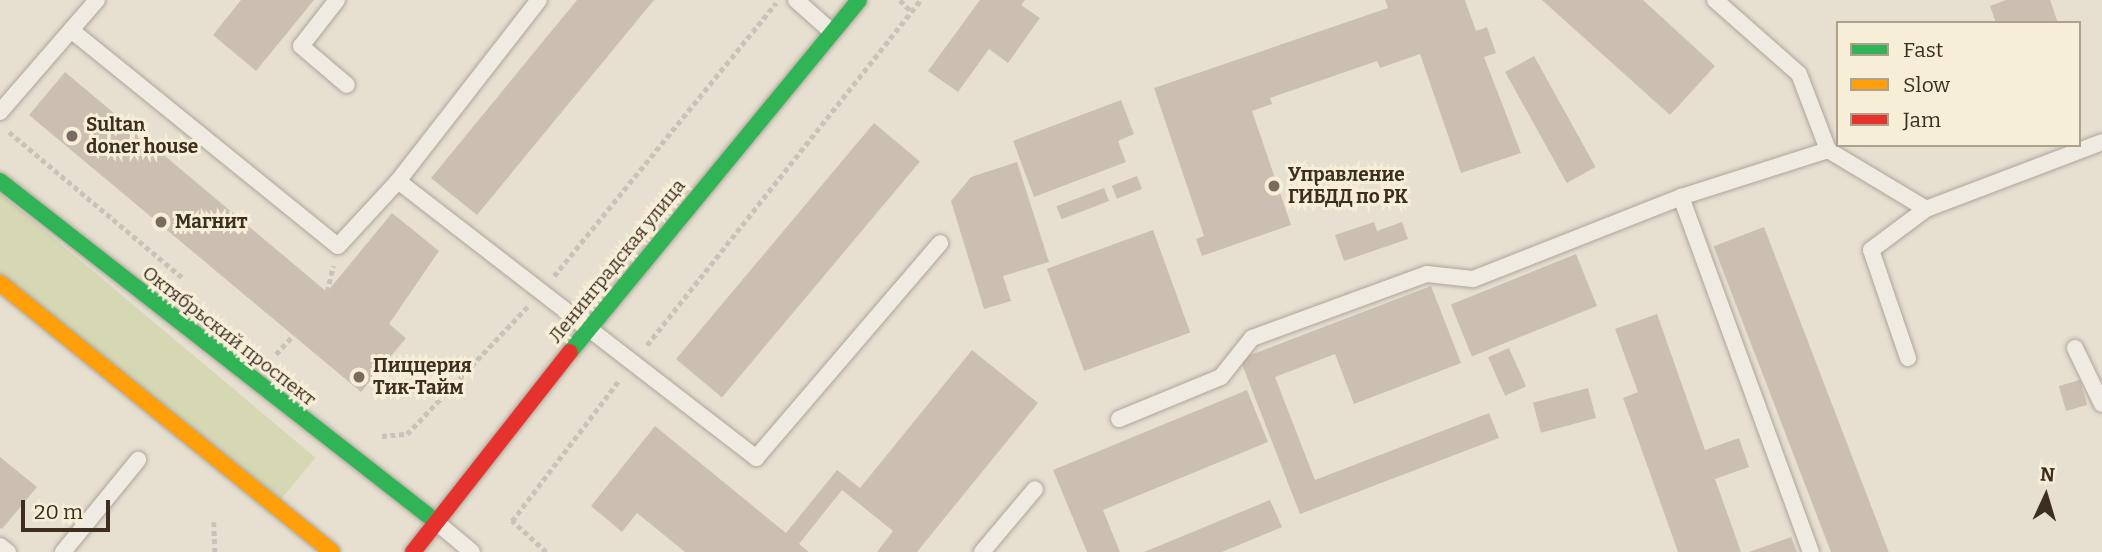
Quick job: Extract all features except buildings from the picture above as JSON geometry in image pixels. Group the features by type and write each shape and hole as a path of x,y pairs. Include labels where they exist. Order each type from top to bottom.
{"main road":[{"name":"Ленинградская улица","path":"413,552 588,330 859,0"},
{"name":"Октябрьский проспект","path":"0,181 435,521"},
{"path":"0,283 332,552"}],"lane":[{"path":"0,112 97,0"},
{"path":"337,0 301,46 347,85"},
{"path":"71,30 338,246 398,181 539,0"},
{"path":"796,0 832,32"},
{"path":"1715,0 1799,74 1828,150 1926,209"},
{"path":"1908,359 1871,250 1926,209 2102,142"},
{"path":"1119,419 1221,377 1252,338 1427,274 1473,279 1681,197 1828,150"},
{"path":"398,181 539,293 756,458 940,243"},
{"path":"1681,197 1811,552"},
{"path":"2075,348 2102,404"},
{"path":"63,552 138,460"},
{"path":"982,552 1035,489"},
{"path":"435,521 472,552"},
{"path":"0,546 8,552"}],"path":[{"path":"374,436 407,434 539,293 778,0"},
{"path":"900,0 911,11"},
{"path":"546,552 512,522 631,364 920,0"},
{"path":"275,354 293,336"},
{"path":"214,522 215,552"}],"green space":[{"path":"0,193 316,458 273,509 0,280"}],"traffic: fast":[{"path":"570,352 859,0"},
{"path":"0,181 435,521"}],"traffic: slow":[{"path":"0,283 332,552"}],"traffic: jam":[{"path":"413,552 570,352"}],"place":[{"name":"Sultan doner house","path":"72,136"},
{"name":"Управление ГИБДД по РК","path":"1274,186"},
{"name":"Магнит","path":"161,222"},
{"name":"Пиццерия Тик-Тайм","path":"359,377"}]}
